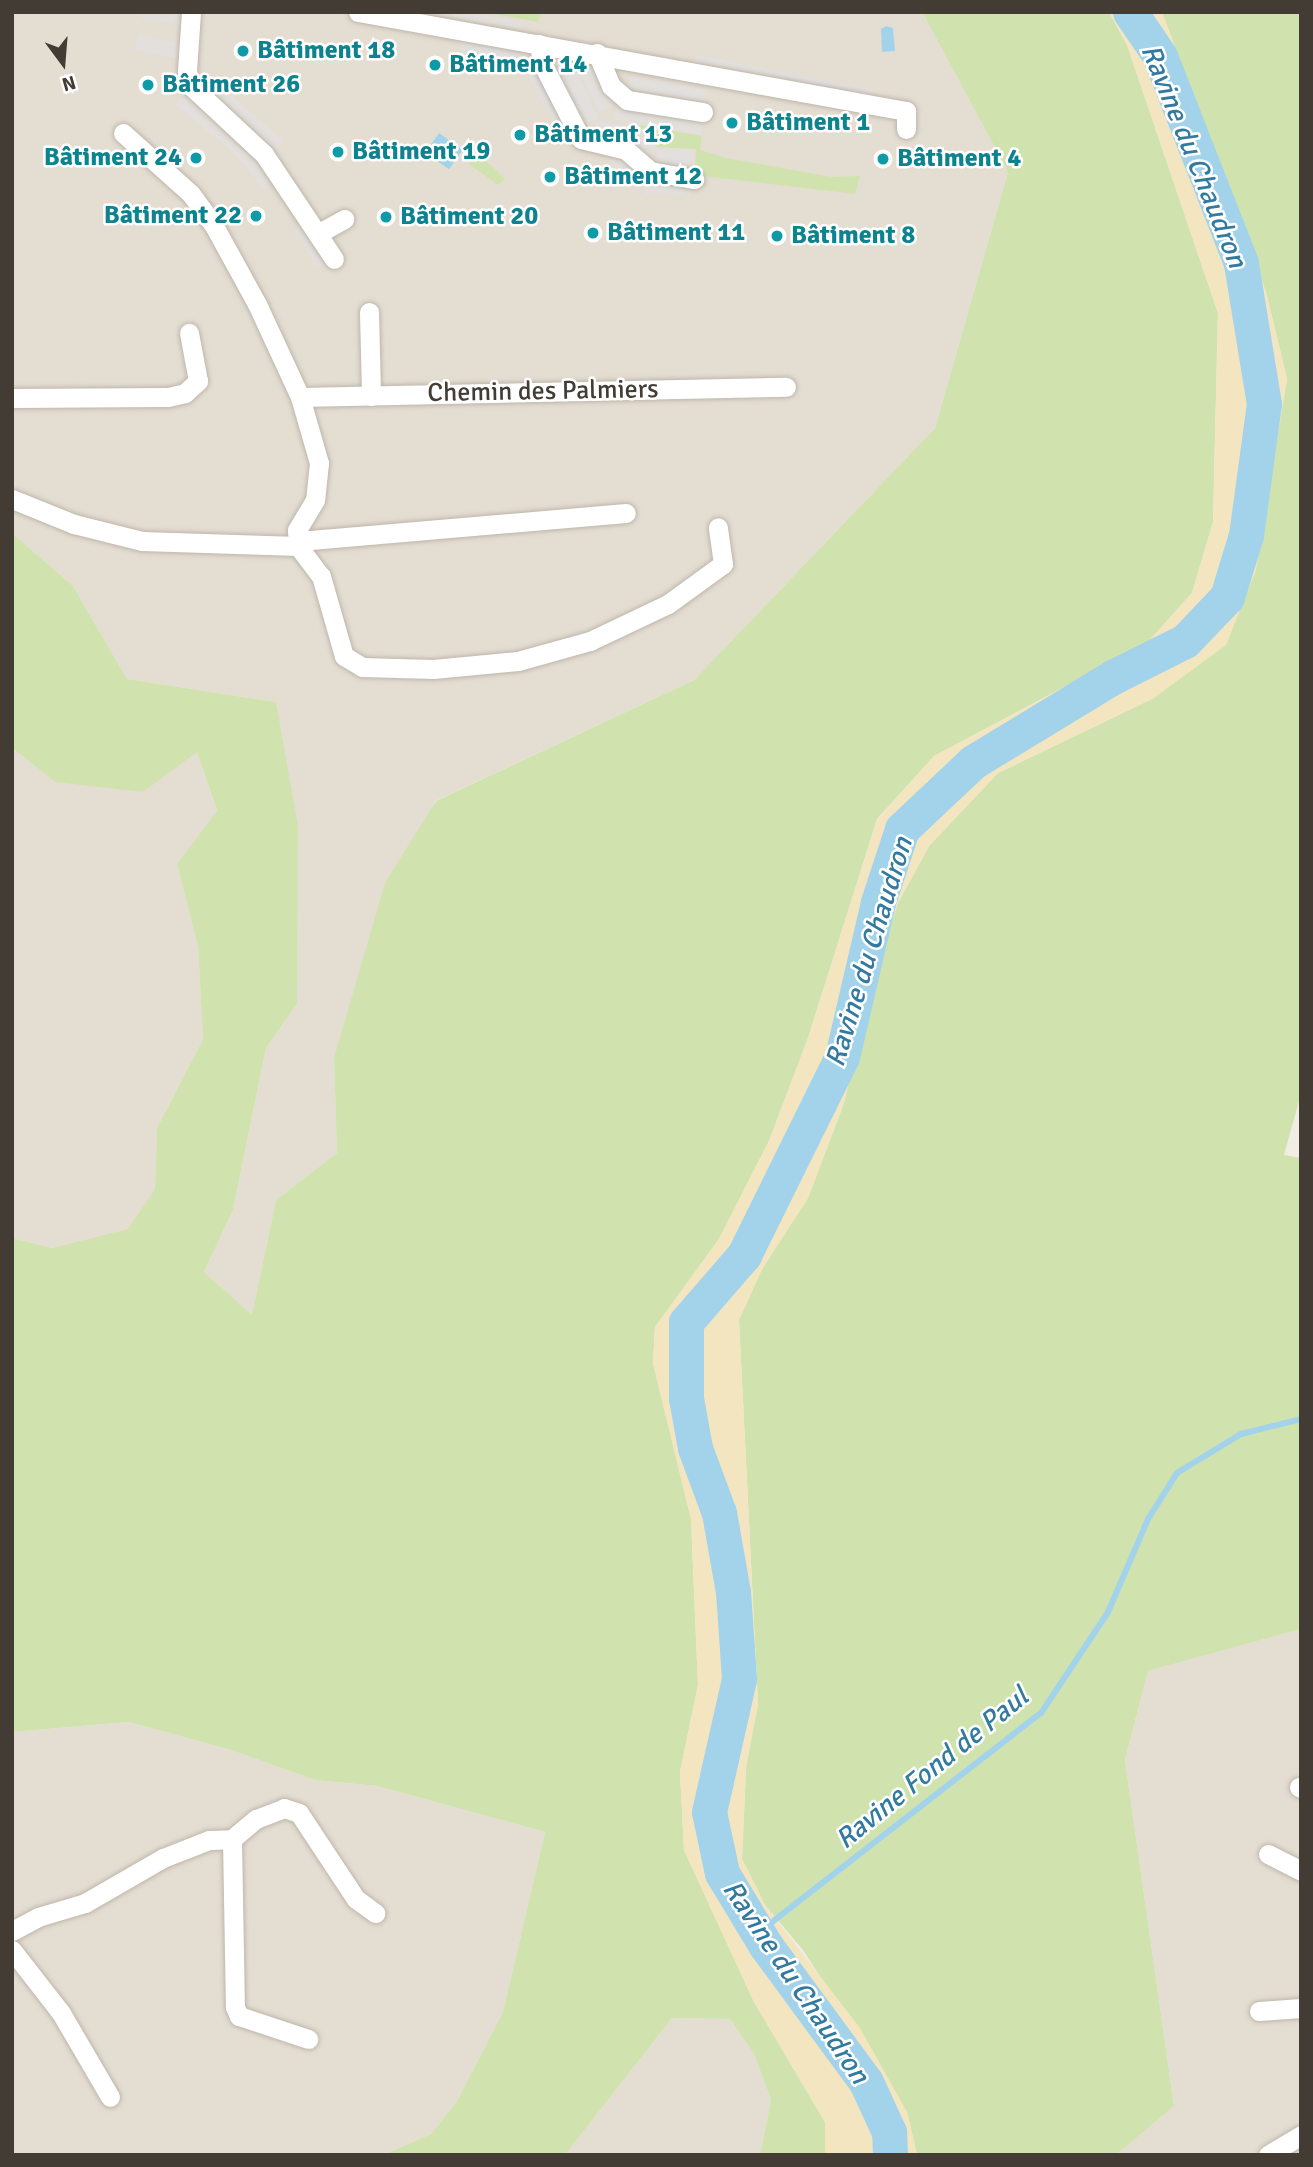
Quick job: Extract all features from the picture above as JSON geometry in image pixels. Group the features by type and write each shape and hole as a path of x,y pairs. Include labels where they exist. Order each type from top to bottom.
{"street":[{"path":"191,12 187,71 191,86 264,153 334,259"},
{"path":"358,12 597,53 906,111 906,128"},
{"path":"539,44 542,63 581,139 626,150 650,171 694,179"},
{"path":"597,53 611,86 627,100 703,112"},
{"path":"123,133 191,194 213,224 257,304 300,397 319,463 315,500 297,530 299,543 321,576 344,656 362,667 433,669 518,661 590,642 668,604 723,564 718,527"},
{"path":"319,233 344,219"},
{"path":"369,312 371,396"},
{"path":"12,398 168,397 185,393 198,381 189,333"},
{"name":"Chemin des Palmiers","path":"300,397 786,387"},
{"path":"12,499 74,524 142,541 299,543 626,513"},
{"path":"12,1931 38,1917 85,1903 163,1858 209,1840 232,1839 256,1819 284,1808 299,1812 356,1899 375,1913"},
{"path":"232,1839 235,2007 239,2016 308,2039"},
{"path":"1268,1854 1301,1871"},
{"path":"12,1950 61,2013 110,2097"},
{"path":"1259,2011 1301,2008"},
{"path":"1268,2155 1301,2135"}],"shaded area":[{"path":"12,12 922,12 1008,172 935,428 694,680 435,801 334,1058 337,1153 276,1200 252,1316 204,1272 233,1210 266,1048 297,1004 276,702 127,679 73,586 12,533"},
{"path":"142,12 185,12 183,25 141,18"},
{"path":"424,12 466,12 524,22 523,29"},
{"path":"138,34 179,43 176,58 135,50"},
{"path":"461,36 521,46 519,59 459,50"},
{"path":"697,55 876,90 874,97 696,62"},
{"path":"533,57 575,136 564,143 522,63"},
{"path":"570,57 599,119 583,126 555,64"},
{"path":"595,66 614,106 599,113 580,73"},
{"path":"630,76 707,90 704,104 627,91"},
{"path":"215,81 284,141 275,151 206,91"},
{"path":"185,93 245,145 275,182 264,190 235,154 176,105"},
{"path":"617,104 704,119 701,135 614,120"},
{"path":"601,120 631,127 628,141 598,134"},
{"path":"642,132 657,148 695,150 694,167 656,164 657,149 646,158 631,142"},
{"path":"619,152 643,178 633,186 609,161"},
{"path":"645,179 691,180 691,195 645,194"},
{"path":"306,222 329,261 317,268 294,229"},
{"path":"12,748 55,782 197,752 217,812 177,864 198,947 203,1039 157,1128 155,1189 129,1229 52,1248 12,1238"},
{"path":"1301,1629 1301,2155 1116,2155 1174,2106 1125,1760 1148,1671"},
{"path":"129,1722 231,1750 315,1780 377,1786 545,1832 503,2012 457,2101 431,2134 383,2155 12,2155 12,1732"},
{"path":"672,2018 730,2019 754,2054 771,2100 760,2155 565,2155"}],"green space":[{"path":"484,12 541,12 538,22"},
{"path":"922,12 1109,12 1127,45 1218,313 1213,522 1192,593 1147,643 934,756 877,819 808,1038 769,1141 719,1239 655,1327 653,1363 691,1519 698,1685 680,1772 684,1850 754,2002 825,2122 825,2155 760,2155 771,2100 754,2054 730,2019 672,2018 565,2155 383,2155 431,2134 457,2101 503,2012 545,1832 377,1786 315,1780 231,1750 129,1722 12,1732 12,1238 52,1248 128,1229 155,1189 157,1128 203,1039 198,947 177,864 217,811 197,752 143,792 55,782 12,748 12,533 73,586 127,679 276,702 298,826 297,1004 266,1048 233,1210 204,1272 252,1315 276,1200 337,1153 334,1058 385,883 436,801 694,680 935,428 1008,172"},
{"path":"1162,12 1301,12 1301,1094 1284,1155 1301,1158 1301,1629 1148,1671 1125,1760 1174,2106 1116,2155 917,2155 907,2112 803,1950 765,1905 742,1859 746,1767 758,1704 739,1320 762,1269 808,1198 844,1103 871,983 898,903 929,846 998,773 1154,698 1274,454 1287,379 1266,292"},
{"path":"639,125 702,136 700,150 726,158 832,177 860,176 855,194 695,175 696,149 658,147"},
{"path":"475,155 491,165 505,179 498,185 469,164"}],"sand":[{"path":"1109,12 1162,12 1266,292 1287,379 1256,570 1226,645 1154,698 998,773 929,846 898,903 871,983 844,1103 808,1198 762,1269 739,1320 758,1704 746,1767 742,1859 765,1905 860,2028 907,2112 917,2155 825,2155 825,2122 754,2002 684,1850 680,1772 698,1685 691,1519 653,1363 655,1327 719,1239 769,1141 808,1038 877,820 934,756 1147,643 1192,593 1213,522 1218,313 1127,45"}],"water":[{"path":"886,26 893,28 895,51 882,52 881,29"},
{"path":"439,133 463,150 449,169 425,153"}],"waterway":[{"name":"Ravine du Chaudron","path":"890,2155 889,2132 866,2082 766,1946 722,1873 709,1812 739,1679 733,1592 719,1513 695,1448 686,1398 686,1322 744,1255 842,1057 878,902 902,829 973,762 1113,677 1185,641 1227,597 1246,535 1264,404 1241,263 1160,56 1130,12"},
{"name":"Ravine Fond de Paul","path":"758,1933 1041,1713 1108,1612 1148,1519 1177,1473 1241,1434 1301,1419"}],"place":[{"name":"Bâtiment 18","path":"243,51"},
{"name":"Bâtiment 14","path":"435,65"},
{"name":"Bâtiment 26","path":"148,85"},
{"name":"Bâtiment 1","path":"732,123"},
{"name":"Bâtiment 13","path":"520,135"},
{"name":"Bâtiment 19","path":"338,152"},
{"name":"Bâtiment 24","path":"196,158"},
{"name":"Bâtiment 4","path":"883,159"},
{"name":"Bâtiment 12","path":"550,177"},
{"name":"Bâtiment 22","path":"256,216"},
{"name":"Bâtiment 20","path":"386,217"},
{"name":"Bâtiment 11","path":"593,233"},
{"name":"Bâtiment 8","path":"777,236"}]}
